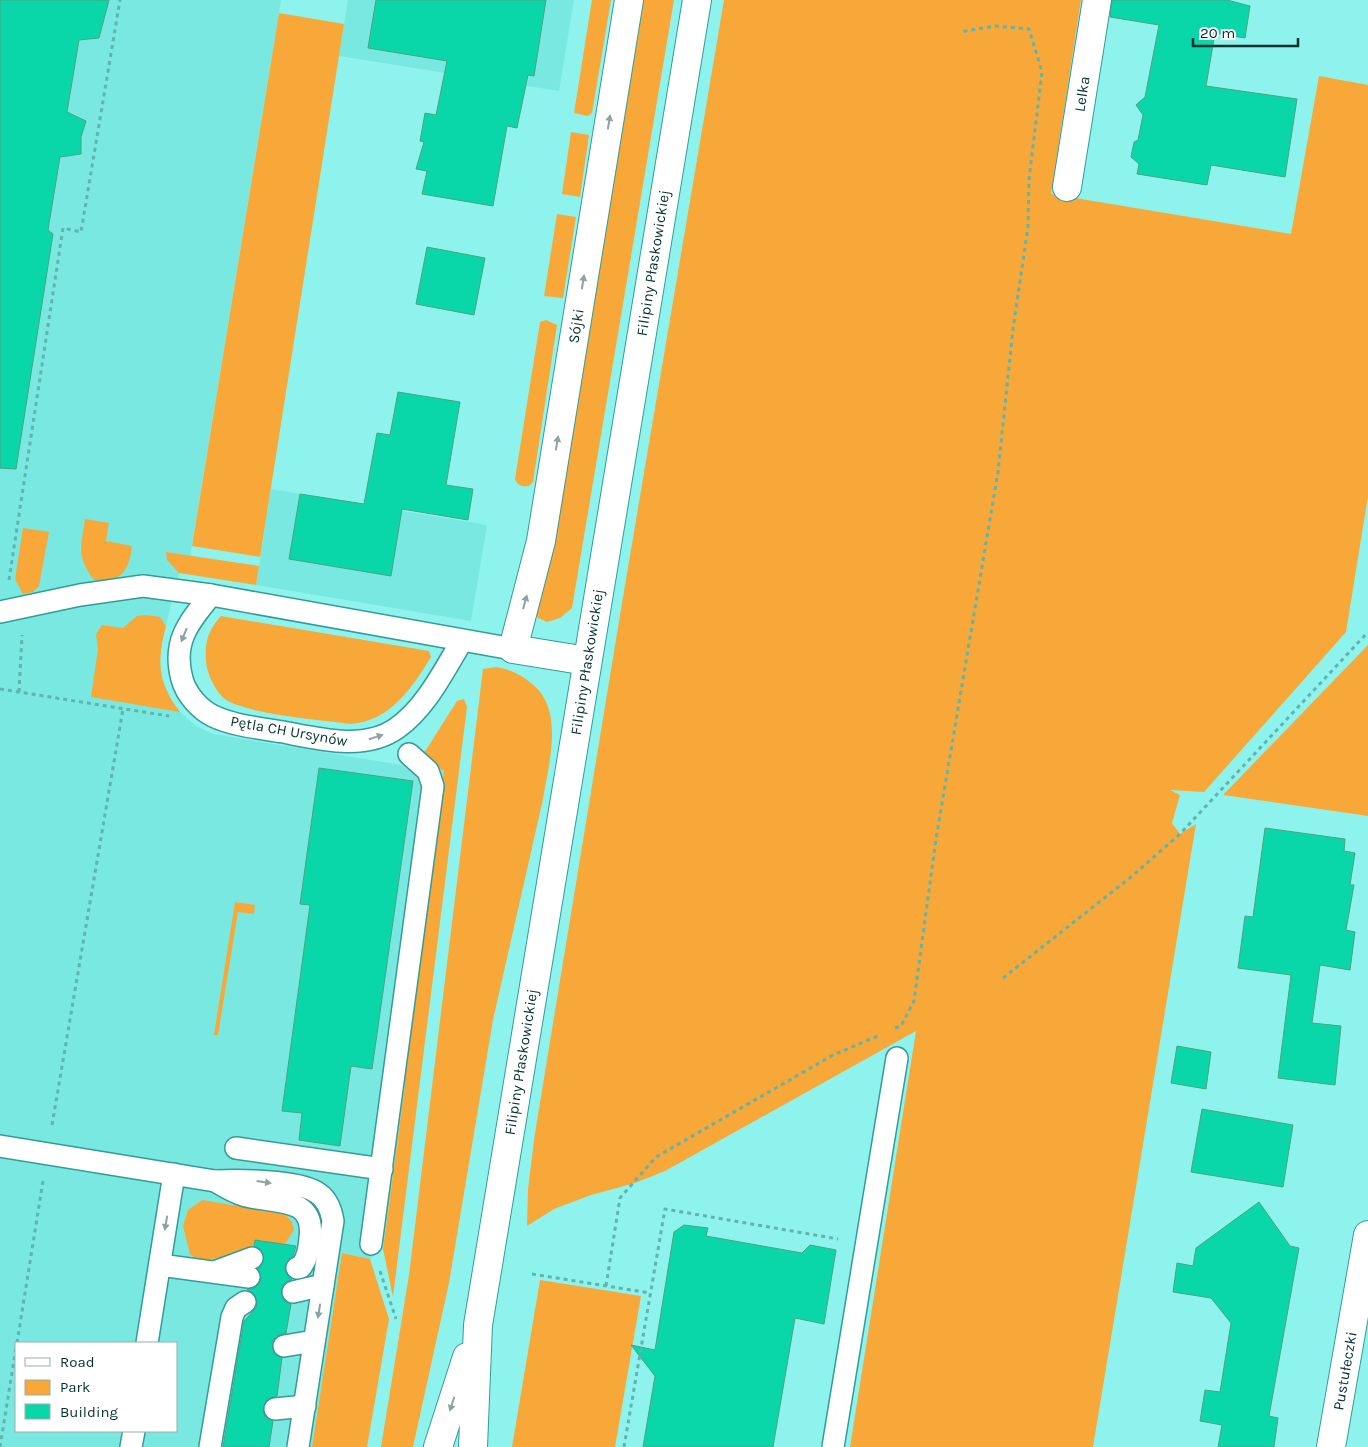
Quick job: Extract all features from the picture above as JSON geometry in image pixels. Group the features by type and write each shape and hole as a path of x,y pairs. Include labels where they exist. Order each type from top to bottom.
{"main road":[{"name":"Sójki","path":"513,649 541,541 629,0"},
{"name":"Filipiny Płaskowickiej","path":"473,1447 478,1325 697,0"},
{"name":"Lelka","path":"1067,187 1097,0"},
{"path":"513,649 587,661"},
{"name":"Pustułeczki","path":"1331,1447 1368,1235"},
{"name":"Filipiny Płaskowickiej","path":"438,1447 478,1325"}],"lane":[{"path":"0,612 80,594 143,586 211,595 513,649"},
{"name":"Pętla CH Ursynów","path":"211,595 192,618 178,651 180,672 190,696 212,716 228,722 293,734 357,742 376,738 397,729 430,692 462,641"},
{"path":"371,1244 433,786 428,771 409,754"},
{"path":"833,1447 897,1058"},
{"path":"0,1146 215,1181 248,1179 302,1187 321,1196 328,1203 333,1221 298,1447"},
{"path":"236,1148 382,1169"},
{"path":"147,1342 174,1174"},
{"path":"215,1181 243,1195 284,1202 302,1209 311,1224 302,1256"},
{"path":"160,1265 217,1272 250,1267"},
{"path":"293,1292 323,1285"},
{"path":"210,1447 221,1415 231,1356 234,1310 245,1302"},
{"path":"284,1346 314,1341"},
{"path":"275,1409 305,1406"}],"path":[{"path":"8,583 63,228 82,232 120,0"},
{"path":"893,1030 901,1026 914,1001 936,839 996,482 1013,329 1028,227 1029,180 1042,72 1029,29 995,26 960,32"},
{"path":"1003,978 1131,877 1180,834 1368,632"},
{"path":"0,689 18,692"},
{"path":"17,1342 123,709"},
{"path":"606,1286 620,1198 656,1157 833,1055 884,1033"},
{"path":"624,1447 665,1209 846,1241"},
{"path":"371,1244 396,1319"},
{"path":"532,1274 650,1293"},
{"path":"0,1447 15,1354"}],"shaded area":[{"path":"0,0 281,0 190,556 167,552 173,566 179,573 160,649 161,676 171,700 180,712 196,726 213,734 402,765 444,770 402,1071 405,1085 383,1249 370,1259 342,1253 312,1447 0,1447"},
{"path":"348,0 574,0 559,91 339,56"},
{"path":"271,489 487,525 471,621 256,585"}],"green space":[{"path":"592,0 611,0 592,113 588,116 574,113"},
{"path":"644,0 674,0 572,608 560,618 547,622 538,618 535,611 554,537"},
{"path":"724,0 1081,0 1051,194 1291,234 1319,76 1368,85 1368,496 1346,632 1204,792 1170,790 1180,795 1172,823 1180,834 1196,824 1093,1447 850,1447 916,1031 665,1171 635,1183 591,1195 554,1209 527,1226 528,1189 535,1133"},
{"path":"279,13 344,24 260,557 192,546"},
{"path":"571,132 589,135 580,197 562,194"},
{"path":"557,214 576,217 563,298 544,296"},
{"path":"546,320 557,325 533,482 529,486 522,486 515,479 540,322"},
{"path":"85,519 109,523 106,541 132,546 129,562 122,574 111,579 94,580 84,564 81,551"},
{"path":"23,528 49,532 39,586 33,592 23,594 15,579"},
{"path":"166,552 259,566 256,585 179,573 167,560"},
{"path":"137,616 160,617 166,626 161,650 161,671 167,691 180,712 91,697 98,649 96,634 102,625 123,628"},
{"path":"221,616 429,651 431,657 399,701 377,717 365,722 351,724 257,711 225,699 211,679 207,667 206,648 210,631"},
{"path":"1368,645 1368,816 1223,795"},
{"path":"496,667 523,677 542,694 548,707 551,721 551,753 543,799 493,1020 449,1283 413,1447 381,1447 409,1275 483,669"},
{"path":"464,699 467,707 393,1297 383,1249 405,1085 402,1071 444,770 402,765 426,750 457,701"},
{"path":"235,902 255,905 254,914 238,912 218,1035 214,1035"},
{"path":"202,1200 285,1214 292,1222 294,1230 285,1244 255,1240 253,1250 199,1262 190,1254 183,1226 188,1210"},
{"path":"342,1253 370,1259 389,1319 367,1447 312,1447"},
{"path":"540,1280 641,1296 615,1447 512,1447"}],"building":[{"path":"0,0 109,0 99,38 79,40 67,112 86,121 81,137 81,154 60,157 48,230 53,234 16,469 0,468"},
{"path":"376,0 546,0 534,76 528,75 517,128 507,126 493,206 422,194 427,171 416,169 424,142 420,141 425,113 436,115 447,61 368,48"},
{"path":"1112,0 1227,0 1250,6 1245,38 1215,33 1206,86 1297,99 1285,177 1211,165 1207,185 1137,174 1139,164 1131,157 1134,142 1138,140 1143,115 1136,105 1145,97 1159,25 1110,17"},
{"path":"427,247 485,258 474,315 416,304"},
{"path":"398,392 460,402 446,485 473,489 468,520 402,509 391,576 289,559 300,494 364,504 377,433 390,435"},
{"path":"319,768 413,781 372,1069 351,1066 340,1146 299,1140 302,1113 282,1111 310,905 300,904"},
{"path":"1265,828 1345,839 1344,851 1355,853 1350,885 1354,885 1346,930 1355,932 1350,970 1320,965 1312,1023 1341,1026 1335,1085 1278,1078 1291,975 1238,968 1245,916 1253,917"},
{"path":"1177,1046 1211,1052 1206,1089 1171,1083"},
{"path":"1202,1109 1293,1125 1283,1187 1191,1172"},
{"path":"1259,1202 1290,1246 1299,1248 1269,1416 1278,1418 1274,1447 1218,1447 1222,1425 1200,1421 1205,1390 1220,1392 1231,1323 1211,1298 1173,1292 1177,1263 1193,1266 1196,1248"},
{"path":"684,1225 708,1228 706,1236 802,1253 810,1245 836,1250 824,1324 795,1318 773,1447 643,1447 655,1376 631,1345 655,1350 674,1232"},
{"path":"255,1240 296,1246 293,1256 285,1265 285,1271 292,1279 285,1283 281,1289 284,1300 291,1304 286,1333 276,1336 272,1342 274,1354 282,1358 277,1396 267,1399 263,1410 265,1417 273,1421 269,1447 223,1447 244,1321 256,1308 257,1302 255,1295 247,1289 254,1288 259,1284 261,1278 258,1269 264,1260 260,1249 254,1246"}]}
